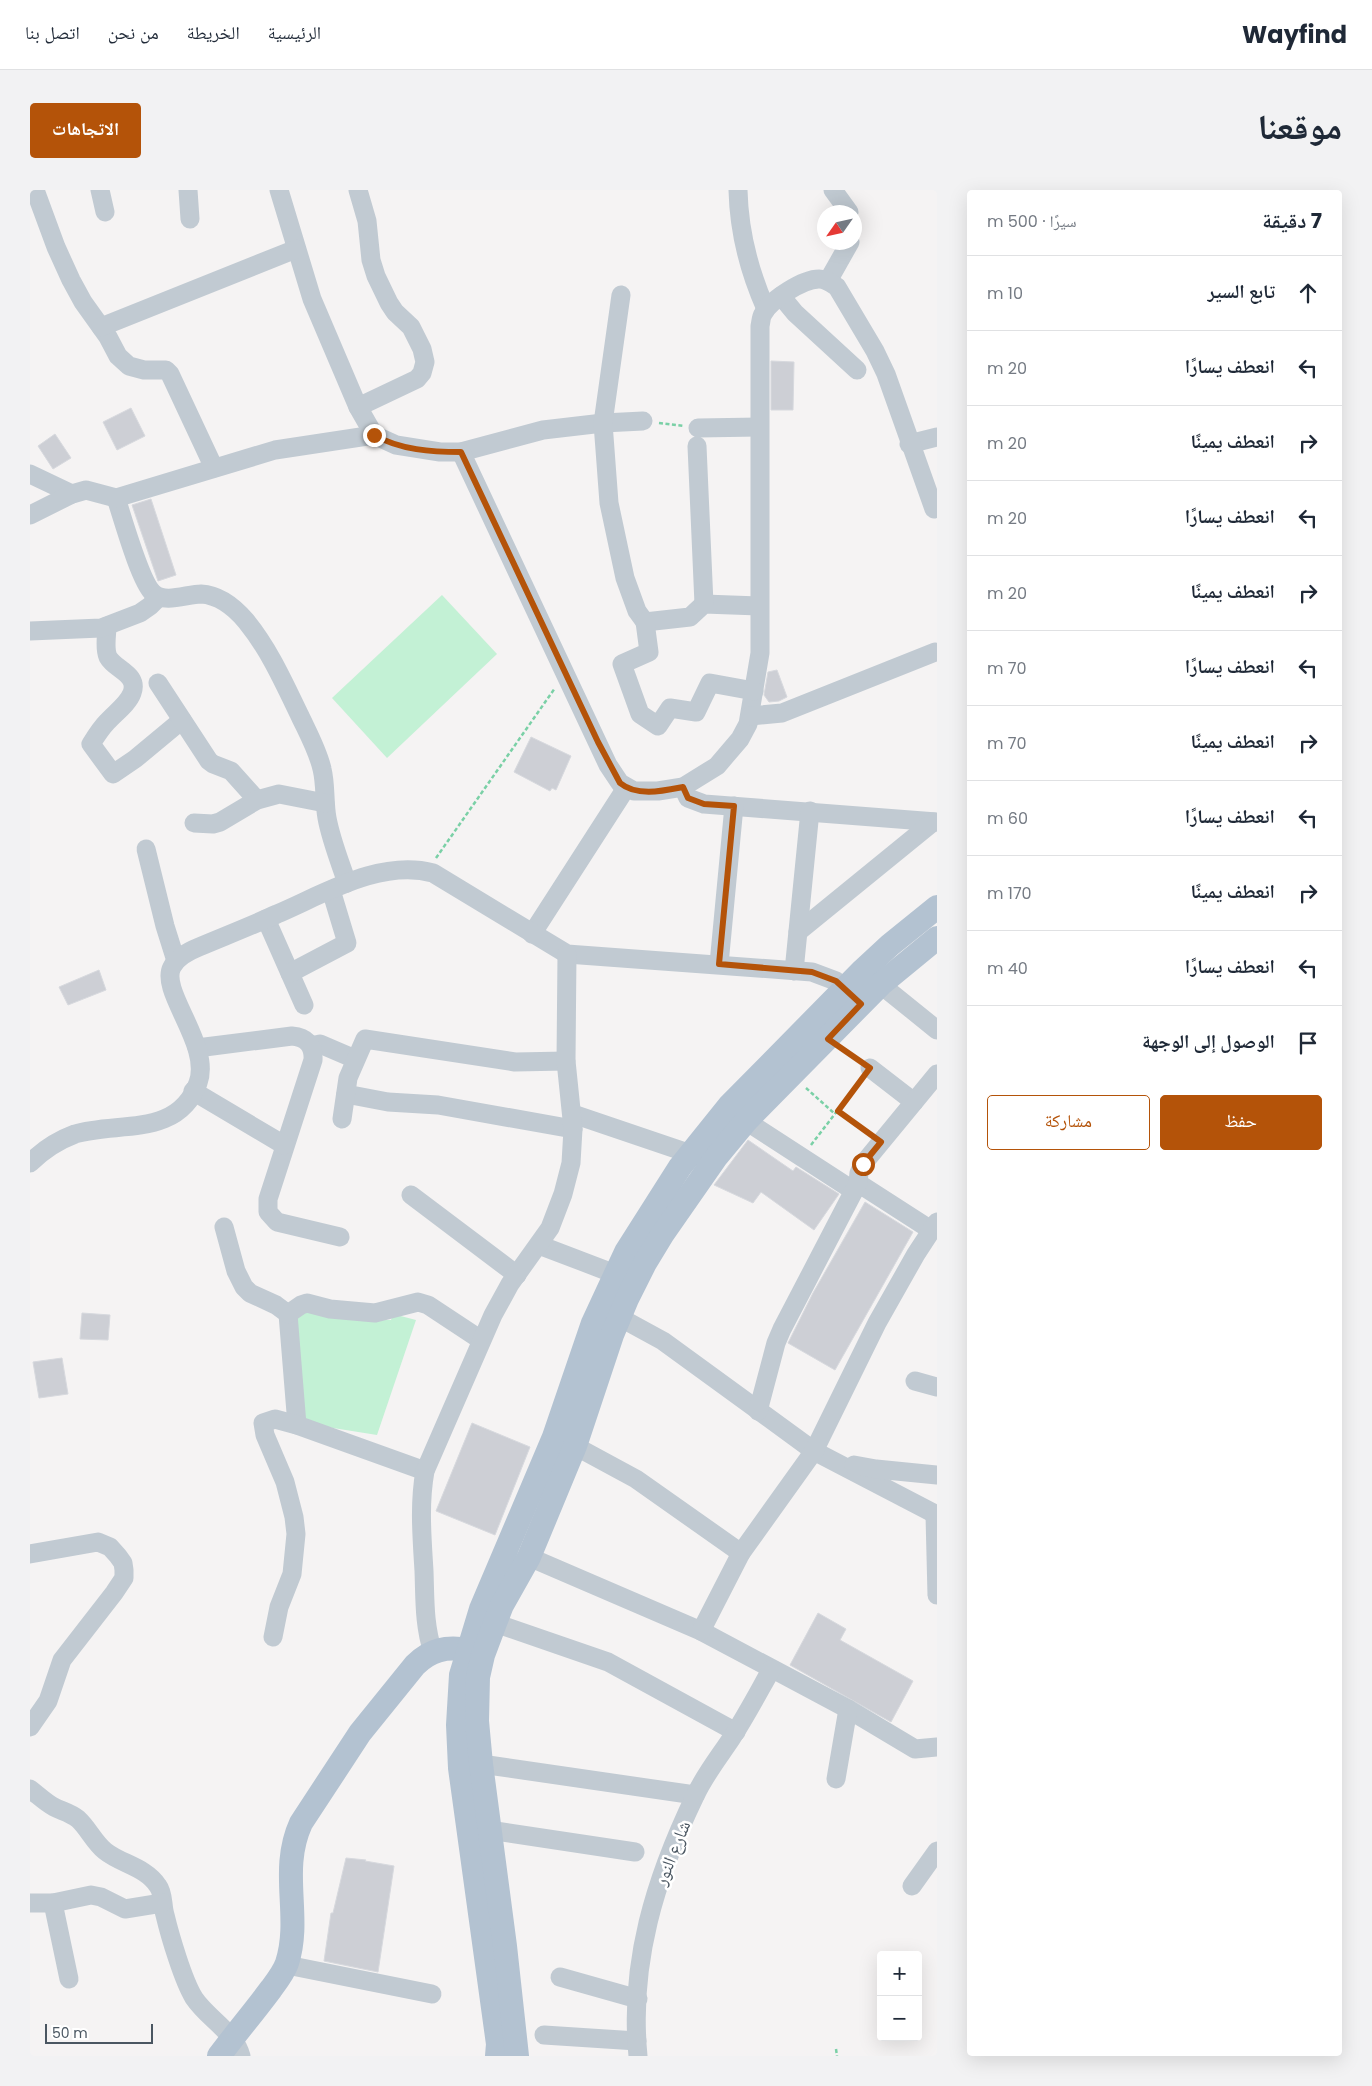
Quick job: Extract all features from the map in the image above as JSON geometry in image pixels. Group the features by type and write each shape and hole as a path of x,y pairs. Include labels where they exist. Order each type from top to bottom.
{"main road":[{"path":"872,977 890,945 937,907"},
{"path":"497,2056 496,2034 460,1768 459,1696 461,1675 481,1608 554,1437 593,1323 615,1274 659,1198 690,1154 729,1106 872,977 937,938"},
{"path":"517,2056 477,1721 478,1677 483,1655 502,1605 529,1557 575,1446 619,1317 645,1263 662,1235 717,1156 746,1121 828,1039 853,996"},
{"path":"231,2050 256,2009 287,1965 292,1936 290,1864 294,1837 301,1823 377,1711 414,1665 433,1652 450,1648 468,1650"}],"street":[{"path":"35,190 56,247 82,302 101,327 118,356 129,366 144,370 166,370 170,374 214,468"},
{"path":"100,190 105,212"},
{"path":"188,190 190,219"},
{"path":"279,190 312,299 358,407 374,435"},
{"path":"358,190 367,221 371,260 376,276 395,312 411,327 417,336 425,362 422,373 417,379 358,407"},
{"path":"738,190 744,248 766,309"},
{"path":"833,190 844,205"},
{"path":"101,327 296,249"},
{"path":"828,281 845,250"},
{"path":"461,452 608,765 620,783 626,788 642,792 683,787 717,766 740,739 750,716 760,653 760,326 762,315 766,309 781,296 800,285 818,279 828,281 837,287 875,351 897,401 910,444 934,509"},
{"path":"621,295 603,423 609,503 626,578 637,611 645,622 649,652 622,664 640,714 658,726 670,708 696,712 710,684 754,691"},
{"path":"781,296 795,313 857,370"},
{"path":"30,515 72,494 86,490 116,498 214,468 285,449 374,435 396,445 440,452 461,452 543,430 603,423 643,421"},
{"path":"704,604 698,437 759,427"},
{"path":"910,444 937,437"},
{"path":"30,474 72,494"},
{"path":"116,498 143,577 148,588 159,597"},
{"path":"30,631 101,628 140,612 159,597 202,594 212,596 239,612 268,652 311,740 322,768 324,803 347,943 290,973"},
{"path":"645,622 690,617 704,604 759,606"},
{"path":"107,626 106,650 108,657 131,679 133,686 132,694 127,701 105,723 90,744 113,774 182,720"},
{"path":"750,716 782,713 936,652"},
{"path":"158,683 209,760 213,764 231,771 257,800"},
{"path":"683,787 688,798 694,802 935,822"},
{"path":"532,934 626,788"},
{"path":"194,823 213,824 220,822 257,800 279,794 324,803"},
{"path":"719,964 734,806"},
{"path":"794,970 810,811"},
{"path":"798,932 935,822"},
{"path":"146,849 164,926 176,960"},
{"path":"30,1163 62,1139 76,1134 133,1128 160,1121 175,1113 185,1104 198,1082 201,1068 197,1048 170,980 171,968 176,960 199,947 339,887 379,873 409,870 426,871 444,878 567,954 812,972 824,976 853,996"},
{"path":"266,919 304,1005"},
{"path":"433,1652 426,1620 421,1521 421,1491 425,1471 481,1340 502,1298 550,1228 563,1194 571,1163 573,1122 566,1061 567,954"},
{"path":"872,977 937,1030"},
{"path":"197,1048 292,1036 306,1040 311,1046 313,1052 311,1067 266,1205 271,1218 277,1222 340,1237"},
{"path":"342,1119 348,1078 364,1039 515,1062 566,1061"},
{"path":"311,1046 320,1044 355,1059"},
{"path":"870,1068 914,1102"},
{"path":"758,1411 776,1343 856,1187 863,1164 937,1074"},
{"path":"193,1092 284,1145"},
{"path":"346,1094 388,1102 438,1105 573,1122 690,1154"},
{"path":"701,1631 741,1554 814,1451 877,1323 934,1226 801,1157 746,1121"},
{"path":"411,1195 516,1275"},
{"path":"224,1227 236,1271 244,1286 250,1293 276,1305 288,1314 297,1425"},
{"path":"539,1245 615,1274"},
{"path":"288,1314 307,1303 330,1309 376,1313 418,1302 428,1305 481,1340"},
{"path":"619,1317 663,1341 814,1451 936,1515 937,1595"},
{"path":"915,1381 937,1387"},
{"path":"273,1637 279,1607 292,1574 296,1534 294,1517 285,1482 265,1435 263,1423 275,1419 297,1425 425,1471"},
{"path":"575,1446 636,1478 741,1554"},
{"path":"831,1460 865,1468 937,1475"},
{"path":"30,1554 98,1542 110,1547 118,1556 122,1562 124,1578 62,1660 48,1701 30,1727"},
{"path":"529,1557 701,1631 771,1670 848,1709 915,1749 937,1748"},
{"path":"495,1623 608,1662 736,1732"},
{"name":"شارع النور","path":"637,2048 638,1975 644,1935 660,1880 695,1795 736,1732 771,1670"},
{"path":"836,1779 848,1709"},
{"path":"481,1764 695,1795"},
{"path":"30,1789 54,1807 74,1816 105,1851 150,1878 158,1885 162,1893 162,1903 189,1988 231,2050"},
{"path":"490,1830 635,1852"},
{"path":"912,1886 937,1851"},
{"path":"30,1903 53,1903 91,1895 101,1897 125,1909 136,1909 162,1903"},
{"path":"53,1903 69,1980"},
{"path":"287,1965 432,1994"},
{"path":"560,1978 638,1999"},
{"path":"544,2035 637,2048"}],"path":[{"path":"643,421 698,437"},
{"path":"426,871 566,673"},
{"path":"801,1157 870,1068 828,1039"},
{"path":"791,1076 835,1114"},
{"path":"838,1111 881,1142"},
{"path":"836,2049 836,2056"}],"green space":[{"path":"442,595 497,654 387,758 332,698"},
{"path":"307,1308 330,1318 391,1320 393,1314 416,1320 377,1435 308,1424 302,1416 296,1319"}],"building":[{"path":"771,361 794,362 793,410 771,410"},
{"path":"131,408 145,436 117,450 103,422"},
{"path":"55,434 71,458 53,469 38,446"},
{"path":"151,499 176,575 158,581 132,505"},
{"path":"777,670 787,697 779,701 769,702 764,695 768,672"},
{"path":"531,737 571,756 556,790 552,788 550,791 514,772"},
{"path":"99,970 106,990 68,1005 59,987"},
{"path":"748,1140 793,1171 796,1167 839,1194 814,1230 761,1192 753,1203 714,1185"},
{"path":"865,1202 913,1232 835,1370 788,1343 813,1293"},
{"path":"82,1313 110,1315 108,1340 80,1339"},
{"path":"62,1358 68,1394 39,1398 33,1362"},
{"path":"472,1423 530,1447 495,1535 436,1511"},
{"path":"818,1613 846,1629 840,1640 913,1681 891,1722 790,1665"},
{"path":"346,1858 394,1866 378,1972 324,1961 331,1913 333,1913"}],"route":[{"path":"374,435 385,442 421,450 461,452 608,765 620,783 626,788 642,792 683,787 685,794 694,802 734,806 719,964 812,972 836,981 861,1004 848,1020 828,1039 870,1068 838,1111 881,1142 863,1164"}]}
